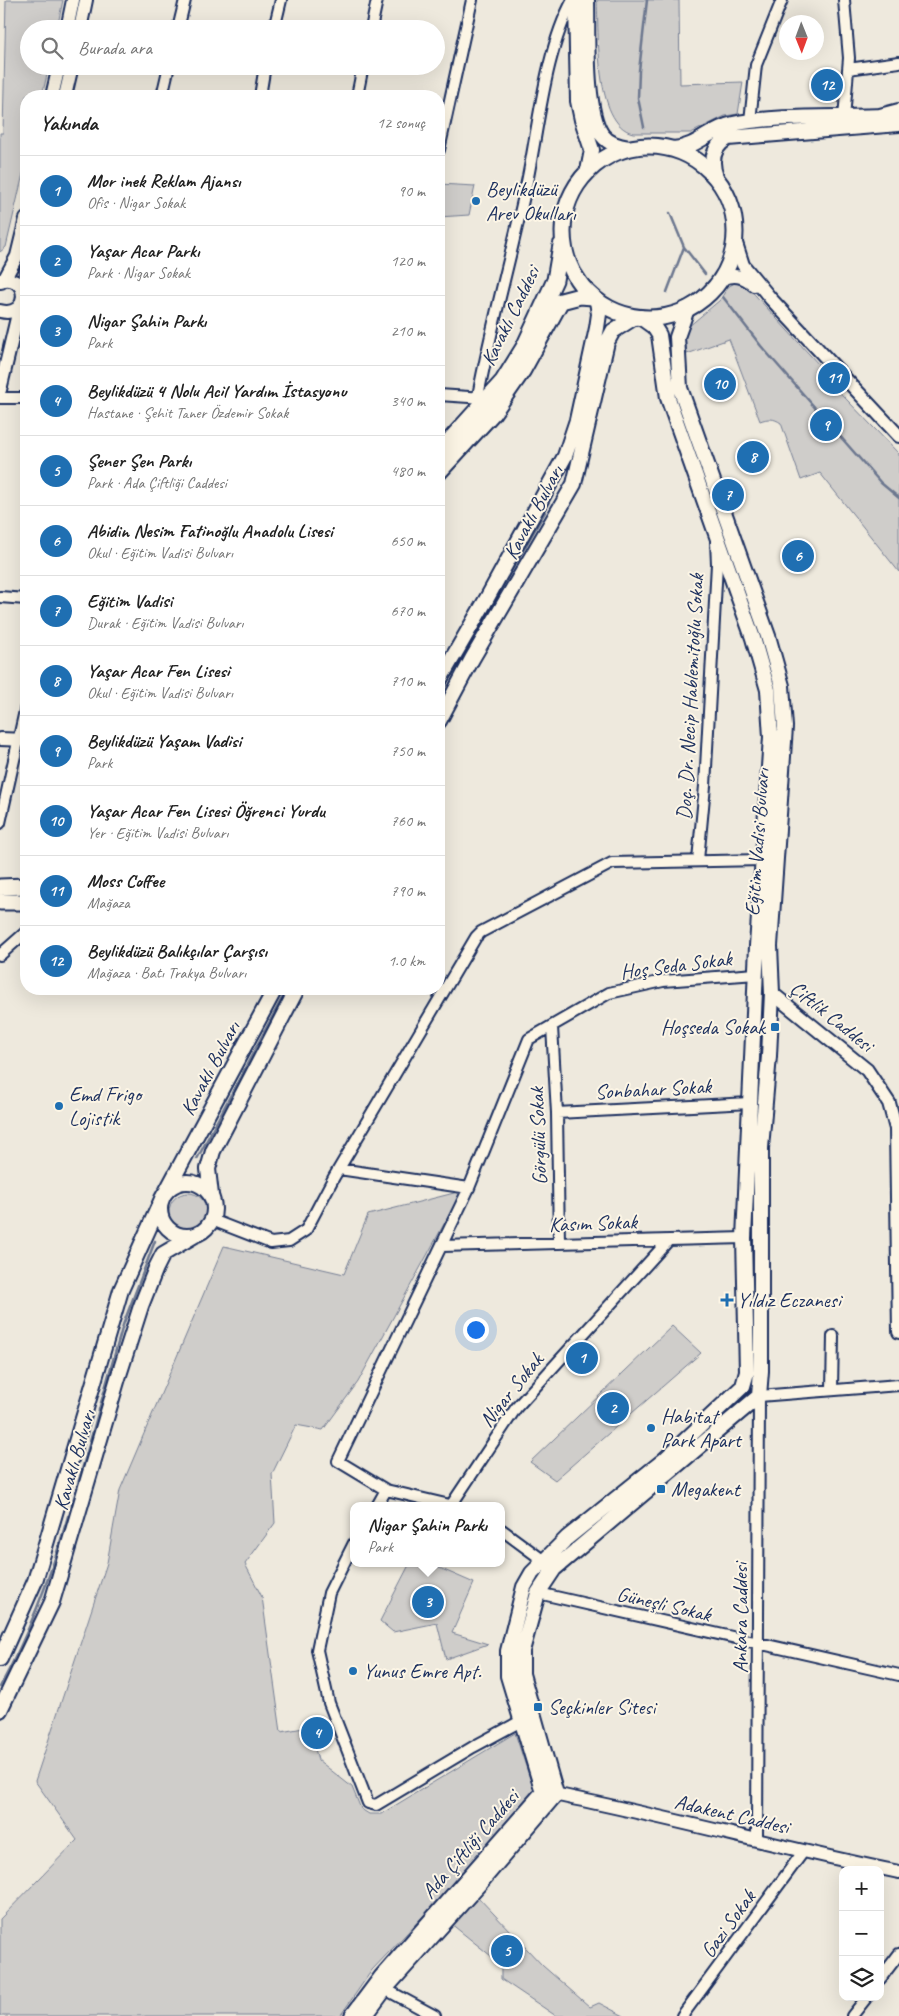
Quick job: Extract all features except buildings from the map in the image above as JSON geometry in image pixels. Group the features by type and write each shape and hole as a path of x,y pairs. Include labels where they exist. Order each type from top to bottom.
{"main road":[{"path":"575,0 578,100 582,120 592,150 588,171"},
{"path":"587,0 591,105 596,124 603,136 612,144 629,148"},
{"path":"673,149 696,144 722,128 750,121 880,116 899,111"},
{"path":"716,177 705,166 689,155 673,149 650,146 629,148 609,156 588,171 569,199 563,234 568,260 575,275 595,299 638,317 669,315 687,308 706,296 720,279 731,258 735,240 731,206 713,170 714,152 721,142 728,138 745,135 796,133 899,124"},
{"name":"Kavaklı Caddesi","path":"445,445 483,398 503,381 524,347 555,280 563,234"},
{"name":"Kavaklı Caddesi","path":"445,465 493,413 523,370 561,301 580,296 595,299"},
{"name":"Kavaklı Bulvarı","path":"445,670 486,600 565,456 577,420 597,328 599,314 595,299"},
{"name":"Eğitim Vadisi Bulvarı","path":"687,308 677,337 680,388 768,636 782,686 785,726 770,975 772,994 761,1148 761,1371 759,1396"},
{"name":"Kavaklı Bulvarı","path":"445,710 472,659 574,484 607,342 613,330 638,317"},
{"name":"Eğitim Vadisi Bulvarı","path":"638,317 654,328 659,335 668,398 753,638 768,690 771,737 756,974 744,1238 747,1372 743,1386"},
{"path":"0,887 20,886"},
{"path":"0,902 20,902"},
{"path":"756,974 770,975"},
{"name":"Kavaklı Bulvarı","path":"0,1659 35,1581 121,1290 164,1196 272,995"},
{"name":"Kavaklı Bulvarı","path":"0,1710 52,1602 121,1369 141,1306 156,1268 163,1254 205,1229 212,1220 214,1204 211,1196 208,1169 213,1150 294,995"},
{"path":"197,1234 179,1234 171,1230 161,1216 164,1196 181,1182 189,1182 205,1188 211,1196"},
{"name":"Ada Çiftliği Caddesi","path":"550,1793 522,1674 522,1651 538,1593 549,1565 567,1538 663,1462 743,1386"},
{"name":"Ada Çiftliği Caddesi","path":"550,1793 521,1721 508,1676 508,1651 524,1588 532,1573 549,1565 759,1396"},
{"name":"Ada Çiftliği Caddesi","path":"365,2016 385,1989 481,1882 550,1793"},
{"name":"Ada Çiftliği Caddesi","path":"352,2016 382,1976 550,1793"}],"street":[{"path":"69,20 73,0"},
{"path":"82,20 86,0"},
{"path":"180,20 185,0"},
{"path":"276,20 281,0"},
{"path":"373,20 377,0"},
{"path":"445,109 472,0"},
{"path":"445,395 483,398 496,309 513,245 546,83 565,15 575,0"},
{"path":"750,121 756,65 782,0"},
{"path":"844,0 848,69 844,118"},
{"path":"848,69 899,62"},
{"path":"53,90 57,75"},
{"path":"66,90 70,75"},
{"path":"163,90 167,75"},
{"path":"261,90 264,75"},
{"path":"358,90 361,75"},
{"path":"735,240 743,264 771,300 899,436"},
{"path":"20,244 17,256 1,281 16,282 20,287"},
{"path":"720,279 729,276 743,277 771,300"},
{"path":"0,311 11,312 20,305"},
{"path":"0,390 20,305"},
{"path":"0,398 20,398"},
{"name":"Doç. Dr. Necip Hablemitoğlu Sokak","path":"698,860 705,786 716,536"},
{"path":"0,597 20,599"},
{"path":"0,739 20,740"},
{"path":"0,823 20,751"},
{"path":"445,989 476,937 481,932 612,863 763,860"},
{"path":"0,955 20,937"},
{"name":"Hoş Seda Sokak","path":"386,1490 338,1461 469,1188 529,1039 609,993 663,981 756,974"},
{"name":"Çiftlik Caddesi","path":"772,994 867,1070 889,1103 896,1130 899,1332"},
{"path":"212,1220 271,1243 289,1242 306,1230 339,1169 442,995"},
{"name":"Görgülü Sokak","path":"552,1027 557,1112 559,1243"},
{"name":"Sonbahar Sokak","path":"557,1112 750,1103"},
{"path":"339,1169 469,1188"},
{"name":"Kasım Sokak","path":"442,1246 744,1238"},
{"name":"Nigar Sokak","path":"455,1502 516,1408 669,1240"},
{"path":"832,1389 833,1336"},
{"path":"743,1386 759,1396 899,1384"},
{"name":"Ankara Caddesi","path":"757,1839 759,1396"},
{"path":"379,1502 386,1490 440,1502"},
{"path":"505,1532 549,1565"},
{"path":"350,1551 329,1593 317,1650 329,1703 368,1802 376,1805 473,1747 521,1721"},
{"name":"Güneşli Sokak","path":"538,1593 759,1645 899,1675"},
{"name":"Adakent Caddesi","path":"550,1793 757,1839 803,1852 899,1872"},
{"name":"Gazi Sokak","path":"682,2016 803,1852"},
{"path":"884,1974 899,1954"},
{"path":"385,1989 435,2016"},
{"path":"852,2016 863,2001"}],"shaded area":[{"path":"6,0 63,0 59,20 20,20 20,75 47,75 43,90 20,90 20,187 6,247 0,252 0,133 3,133"},
{"path":"597,0 679,0 680,84 743,82 738,114 725,116 691,133 633,133 620,126 611,113 601,75"},
{"path":"445,184 475,186 469,215 445,217"},
{"path":"736,282 745,284 820,366 823,375 899,454 899,572 820,473 801,480 781,423 771,419 760,421 729,339 687,354 685,334 688,327 720,300 728,287"},
{"path":"462,1191 358,1382 323,1430 296,1425 272,1474 275,1523 245,1564 262,1597 281,1732 309,1727 318,1760 352,1787 361,1809 369,1814 381,1814 515,1733 534,1791 534,1799 372,1970 340,2016 0,2016 0,1919 77,1840 35,1781 107,1563 120,1490 224,1246 344,1274 368,1215"},
{"path":"188,1193 201,1199 207,1212 201,1225 188,1231 175,1225 169,1212 175,1199"},
{"path":"672,1326 701,1353 555,1480 530,1462"},
{"path":"408,1567 437,1567 474,1583 452,1633 488,1644 446,1659 437,1623 393,1632 380,1621"},
{"path":"477,1896 543,1966 590,2007 599,2003 624,2016 556,2016 501,1979 501,1964 450,1923"}],"waterway":[{"path":"644,127 638,98 647,0"},
{"path":"670,213 684,247 705,274"},
{"path":"667,292 684,247"},
{"path":"723,297 761,346 881,483 899,498"},
{"path":"452,675 545,512"},
{"path":"197,1159 284,995"},
{"path":"72,1505 123,1325 155,1241"},
{"path":"0,1687 21,1646 39,1603 68,1516"}],"place":[{"name":"Beylikdüzü Balıkçılar Çarşısı","path":"827,85"},
{"name":"Beylikdüzü Arev Okulları","path":"476,201"},
{"name":"Moss Coffee","path":"834,378"},
{"name":"Yaşar Acar Fen Lisesi Öğrenci Yurdu","path":"720,384"},
{"name":"Beylikdüzü Yaşam Vadisi","path":"826,425"},
{"name":"Yaşar Acar Fen Lisesi","path":"753,457"},
{"name":"Eğitim Vadisi","path":"728,495"},
{"name":"Abidin Nesim Fatinoğlu Anadolu Lisesi","path":"798,556"},
{"name":"Hoşseda Sokak","path":"775,1027"},
{"name":"Emd Frigo Lojistik","path":"59,1106"},
{"name":"Yıldız Eczanesi","path":"727,1300"},
{"name":"Mor inek Reklam Ajansı","path":"582,1358"},
{"name":"Yaşar Acar Parkı","path":"613,1408"},
{"name":"Habitat Park Apart","path":"651,1428"},
{"name":"Megakent","path":"661,1489"},
{"name":"Nigar Şahin Parkı","path":"428,1602"},
{"name":"Yunus Emre Apt.","path":"353,1671"},
{"name":"Seçkinler Sitesi","path":"538,1707"},
{"name":"Beylikdüzü 4 Nolu Acil Yardım İstasyonu","path":"317,1733"},
{"name":"Şener Şen Parkı","path":"507,1951"}]}
